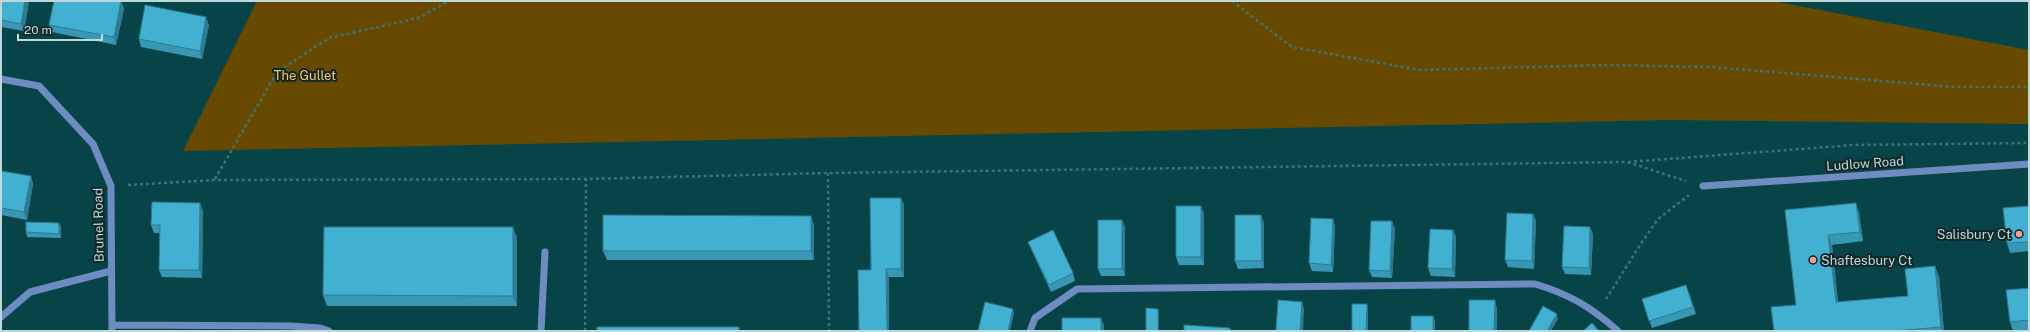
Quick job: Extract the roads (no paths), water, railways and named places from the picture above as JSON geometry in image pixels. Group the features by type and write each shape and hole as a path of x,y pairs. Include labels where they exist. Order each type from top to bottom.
{"street":[{"name":"Brunel Road","path":"1,79 40,86 93,144 111,186 112,328"},
{"name":"Ludlow Road","path":"1703,186 2029,164"},
{"path":"541,331 545,252"},
{"path":"1,317 30,292 111,271"},
{"path":"1030,331 1035,318 1077,289 1534,284 1561,292 1597,312 1618,331"},
{"path":"112,328 291,326 320,328 329,331"}],"place":[{"name":"Salisbury Ct","path":"2019,234"},
{"name":"Shaftesbury Ct","path":"1813,260"}],"park label":[{"name":"The Gullet","path":"305,75"}]}
